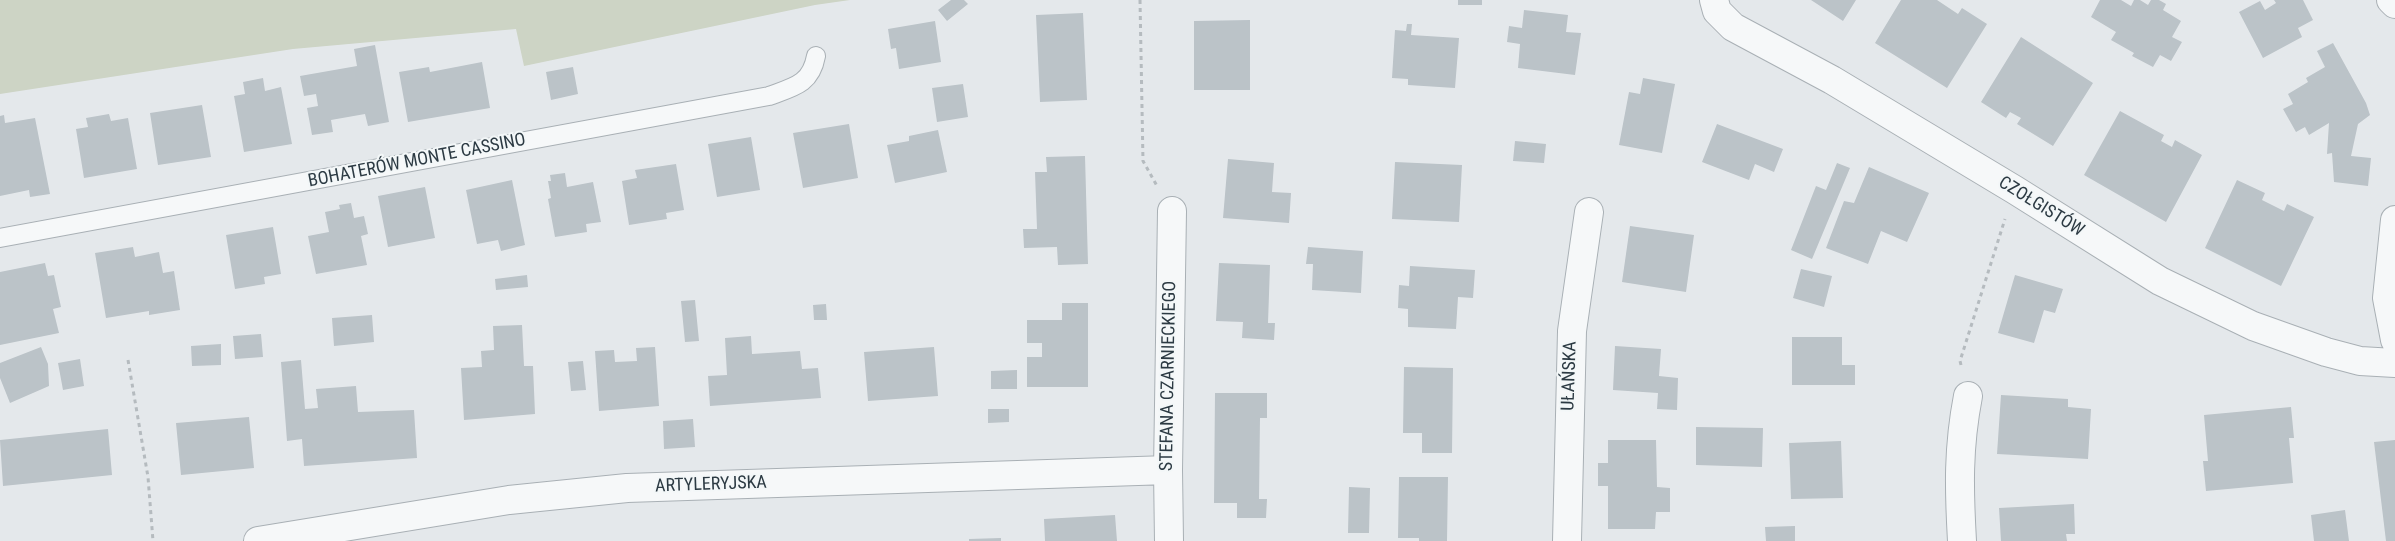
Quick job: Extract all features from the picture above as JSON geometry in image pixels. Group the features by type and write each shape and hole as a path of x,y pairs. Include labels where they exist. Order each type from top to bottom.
{"street":[{"name":"CZOŁGISTÓW","path":"1714,0 1717,11 1734,27 1832,80 2016,190 2160,281 2252,326 2326,352 2360,361 2395,363"},
{"path":"2391,0 2395,4"},
{"name":"STEFANA CZARNIECKIEGO","path":"1169,541 1168,470 1172,211"},
{"name":"UŁAŃSKA","path":"1567,541 1572,331 1589,212"},
{"path":"2395,220 2387,298 2395,340"},
{"path":"1962,541 1958,479 1962,428 1968,396"},
{"name":"ARTYLERYJSKA","path":"258,541 509,500 627,488 1168,470"}],"lane":[{"name":"BOHATERÓW MONTE CASSINO","path":"0,238 770,96 805,80 814,69 816,56"}],"path":[{"path":"1140,0 1143,161 1172,211"},
{"path":"1968,396 1960,361 2016,190"},
{"path":"128,360 148,478 153,541"}],"green space":[{"path":"0,0 850,0 815,5 524,66 516,29 293,49 0,94"}],"building":[{"path":"951,0 964,0 968,4 947,21 938,10"},
{"path":"1458,0 1482,0 1482,5 1458,5"},
{"path":"1811,0 1856,0 1843,21"},
{"path":"1901,0 1937,0 1958,14 1962,8 1987,24 1947,88 1875,43"},
{"path":"2100,0 2121,0 2131,6 2134,0 2140,0 2148,5 2151,0 2159,0 2166,4 2163,10 2181,21 2172,37 2182,42 2171,61 2160,55 2153,67 2132,56 2134,53 2111,40 2116,32 2091,17"},
{"path":"2274,0 2303,0 2313,20 2298,28 2302,37 2263,58 2239,12 2260,1 2265,10 2276,3"},
{"path":"1524,10 1568,15 1566,32 1581,33 1575,75 1518,68 1520,44 1507,42 1509,26 1522,28"},
{"path":"1083,13 1087,100 1040,102 1036,15"},
{"path":"1250,20 1250,90 1194,90 1194,21"},
{"path":"935,21 941,62 899,69 896,48 891,49 888,29"},
{"path":"1407,24 1412,24 1411,35 1459,38 1455,88 1408,85 1408,79 1392,78 1395,30 1406,31"},
{"path":"2021,37 2093,83 2053,146 2017,124 2021,118 2010,112 2006,118 1981,102"},
{"path":"2333,43 2366,103 2370,115 2358,124 2351,156 2371,158 2368,186 2334,182 2332,153 2327,154 2329,123 2309,135 2305,127 2296,132 2283,109 2293,104 2288,94 2308,82 2306,78 2325,67 2317,51"},
{"path":"375,45 389,122 368,126 365,114 331,120 333,132 312,135 307,108 318,106 316,94 304,96 300,76 357,66 354,49"},
{"path":"482,62 490,108 408,122 399,72 429,67 430,72"},
{"path":"573,67 578,94 551,100 546,72"},
{"path":"263,78 265,91 281,87 292,144 244,152 234,96 245,94 243,82"},
{"path":"1643,78 1675,84 1662,153 1619,145 1629,92 1640,94"},
{"path":"963,84 968,117 937,122 932,88"},
{"path":"202,105 211,157 158,165 150,113"},
{"path":"2120,111 2164,135 2161,141 2172,147 2175,140 2202,155 2166,222 2084,175"},
{"path":"109,114 111,121 128,118 137,169 84,178 76,129 88,127 86,118"},
{"path":"4,115 5,123 35,118 50,194 30,197 29,190 0,196 0,116"},
{"path":"849,124 858,178 803,188 793,133"},
{"path":"1717,124 1783,149 1774,172 1755,164 1749,180 1702,162"},
{"path":"938,130 947,172 895,183 887,145 909,141 909,136"},
{"path":"751,137 760,190 717,197 708,144"},
{"path":"1515,141 1546,144 1544,163 1513,161"},
{"path":"1085,156 1088,264 1058,265 1057,247 1024,248 1023,229 1037,229 1035,172 1047,172 1046,157"},
{"path":"1228,159 1274,163 1272,192 1291,193 1289,223 1223,218"},
{"path":"1395,162 1462,165 1459,222 1392,219"},
{"path":"1837,163 1850,168 1812,259 1791,250 1816,186 1826,190"},
{"path":"676,164 684,210 666,213 667,219 629,225 622,181 637,178 635,170"},
{"path":"1869,167 1929,193 1907,242 1881,231 1868,264 1826,248 1844,201 1854,203"},
{"path":"565,173 567,187 593,182 601,222 586,224 587,232 555,237 548,199 551,198 548,181 551,181 550,175"},
{"path":"512,180 525,245 501,251 498,240 477,244 466,190"},
{"path":"2237,180 2265,193 2262,200 2284,211 2287,204 2314,217 2281,286 2205,248"},
{"path":"425,187 435,238 388,247 378,196"},
{"path":"351,203 354,218 364,216 368,234 361,236 367,265 316,274 308,236 329,232 325,212 340,209 339,205"},
{"path":"1630,226 1694,235 1686,292 1622,282"},
{"path":"273,227 281,274 264,277 265,284 235,289 226,235"},
{"path":"133,247 135,257 159,252 163,273 174,271 180,310 149,315 149,311 106,318 95,253"},
{"path":"1308,247 1363,251 1361,293 1312,290 1313,264 1306,264"},
{"path":"45,263 48,276 54,275 61,307 53,309 59,333 0,345 0,272"},
{"path":"1219,263 1270,265 1268,323 1275,323 1274,340 1242,338 1243,322 1216,321"},
{"path":"1410,266 1475,270 1473,298 1458,297 1456,329 1408,327 1408,309 1398,308 1399,285 1409,286"},
{"path":"1801,269 1832,276 1824,307 1793,298"},
{"path":"527,275 528,287 496,290 495,279"},
{"path":"2015,275 2063,289 2055,313 2044,310 2034,343 1998,333"},
{"path":"695,300 699,341 685,342 681,301"},
{"path":"1062,303 1088,303 1088,387 1027,387 1027,357 1042,357 1042,343 1027,343 1027,320 1062,320"},
{"path":"826,304 827,320 814,320 813,305"},
{"path":"372,315 374,342 334,346 332,318"},
{"path":"522,325 524,366 533,366 535,414 464,420 461,368 482,367 481,351 494,350 493,326"},
{"path":"261,334 263,357 235,359 233,336"},
{"path":"751,336 752,354 800,351 802,369 818,368 821,398 710,406 708,376 727,375 725,338"},
{"path":"1792,337 1842,337 1842,365 1855,365 1855,385 1792,385"},
{"path":"221,344 221,365 192,366 191,346"},
{"path":"1615,346 1661,349 1659,376 1678,378 1677,410 1657,409 1658,393 1613,390"},
{"path":"41,347 48,364 49,386 10,403 0,378 0,363"},
{"path":"655,347 659,406 599,411 595,351 614,350 615,362 637,361 636,348"},
{"path":"934,347 938,396 868,401 864,352"},
{"path":"80,359 84,386 63,390 58,363"},
{"path":"301,360 305,409 318,408 316,389 356,386 358,412 414,410 417,458 304,466 302,439 287,441 281,362"},
{"path":"583,361 586,390 571,391 568,362"},
{"path":"1404,367 1453,368 1452,453 1422,453 1422,433 1403,433"},
{"path":"1017,370 1017,389 991,389 991,371"},
{"path":"1215,393 1267,393 1267,418 1260,418 1259,499 1267,499 1266,518 1237,518 1237,503 1214,503"},
{"path":"2001,395 2068,399 2068,407 2091,409 2088,459 1997,454"},
{"path":"2291,407 2294,438 2289,438 2293,483 2206,491 2203,461 2208,461 2204,415"},
{"path":"988,409 1009,409 1009,422 988,423"},
{"path":"249,417 254,468 181,475 176,423"},
{"path":"693,419 695,447 664,449 663,421"},
{"path":"1696,427 1763,428 1762,467 1696,465"},
{"path":"108,429 112,475 3,486 0,440"},
{"path":"1608,440 1656,440 1657,487 1670,488 1670,512 1656,512 1655,529 1608,529 1608,486 1598,486 1598,463 1608,463"},
{"path":"2395,440 2395,541 2386,541 2374,442"},
{"path":"1841,441 1843,498 1791,499 1789,443"},
{"path":"1399,477 1448,477 1447,541 1419,541 1419,538 1398,538"},
{"path":"1349,487 1370,488 1369,533 1348,533"},
{"path":"2074,504 2075,534 2066,534 2067,541 2001,541 1999,508"},
{"path":"2345,510 2349,541 2314,541 2311,515"},
{"path":"1115,515 1117,541 1045,541 1044,519"},
{"path":"1795,526 1795,541 1766,541 1765,527"},
{"path":"1001,538 1001,541 969,541 969,539"}]}
